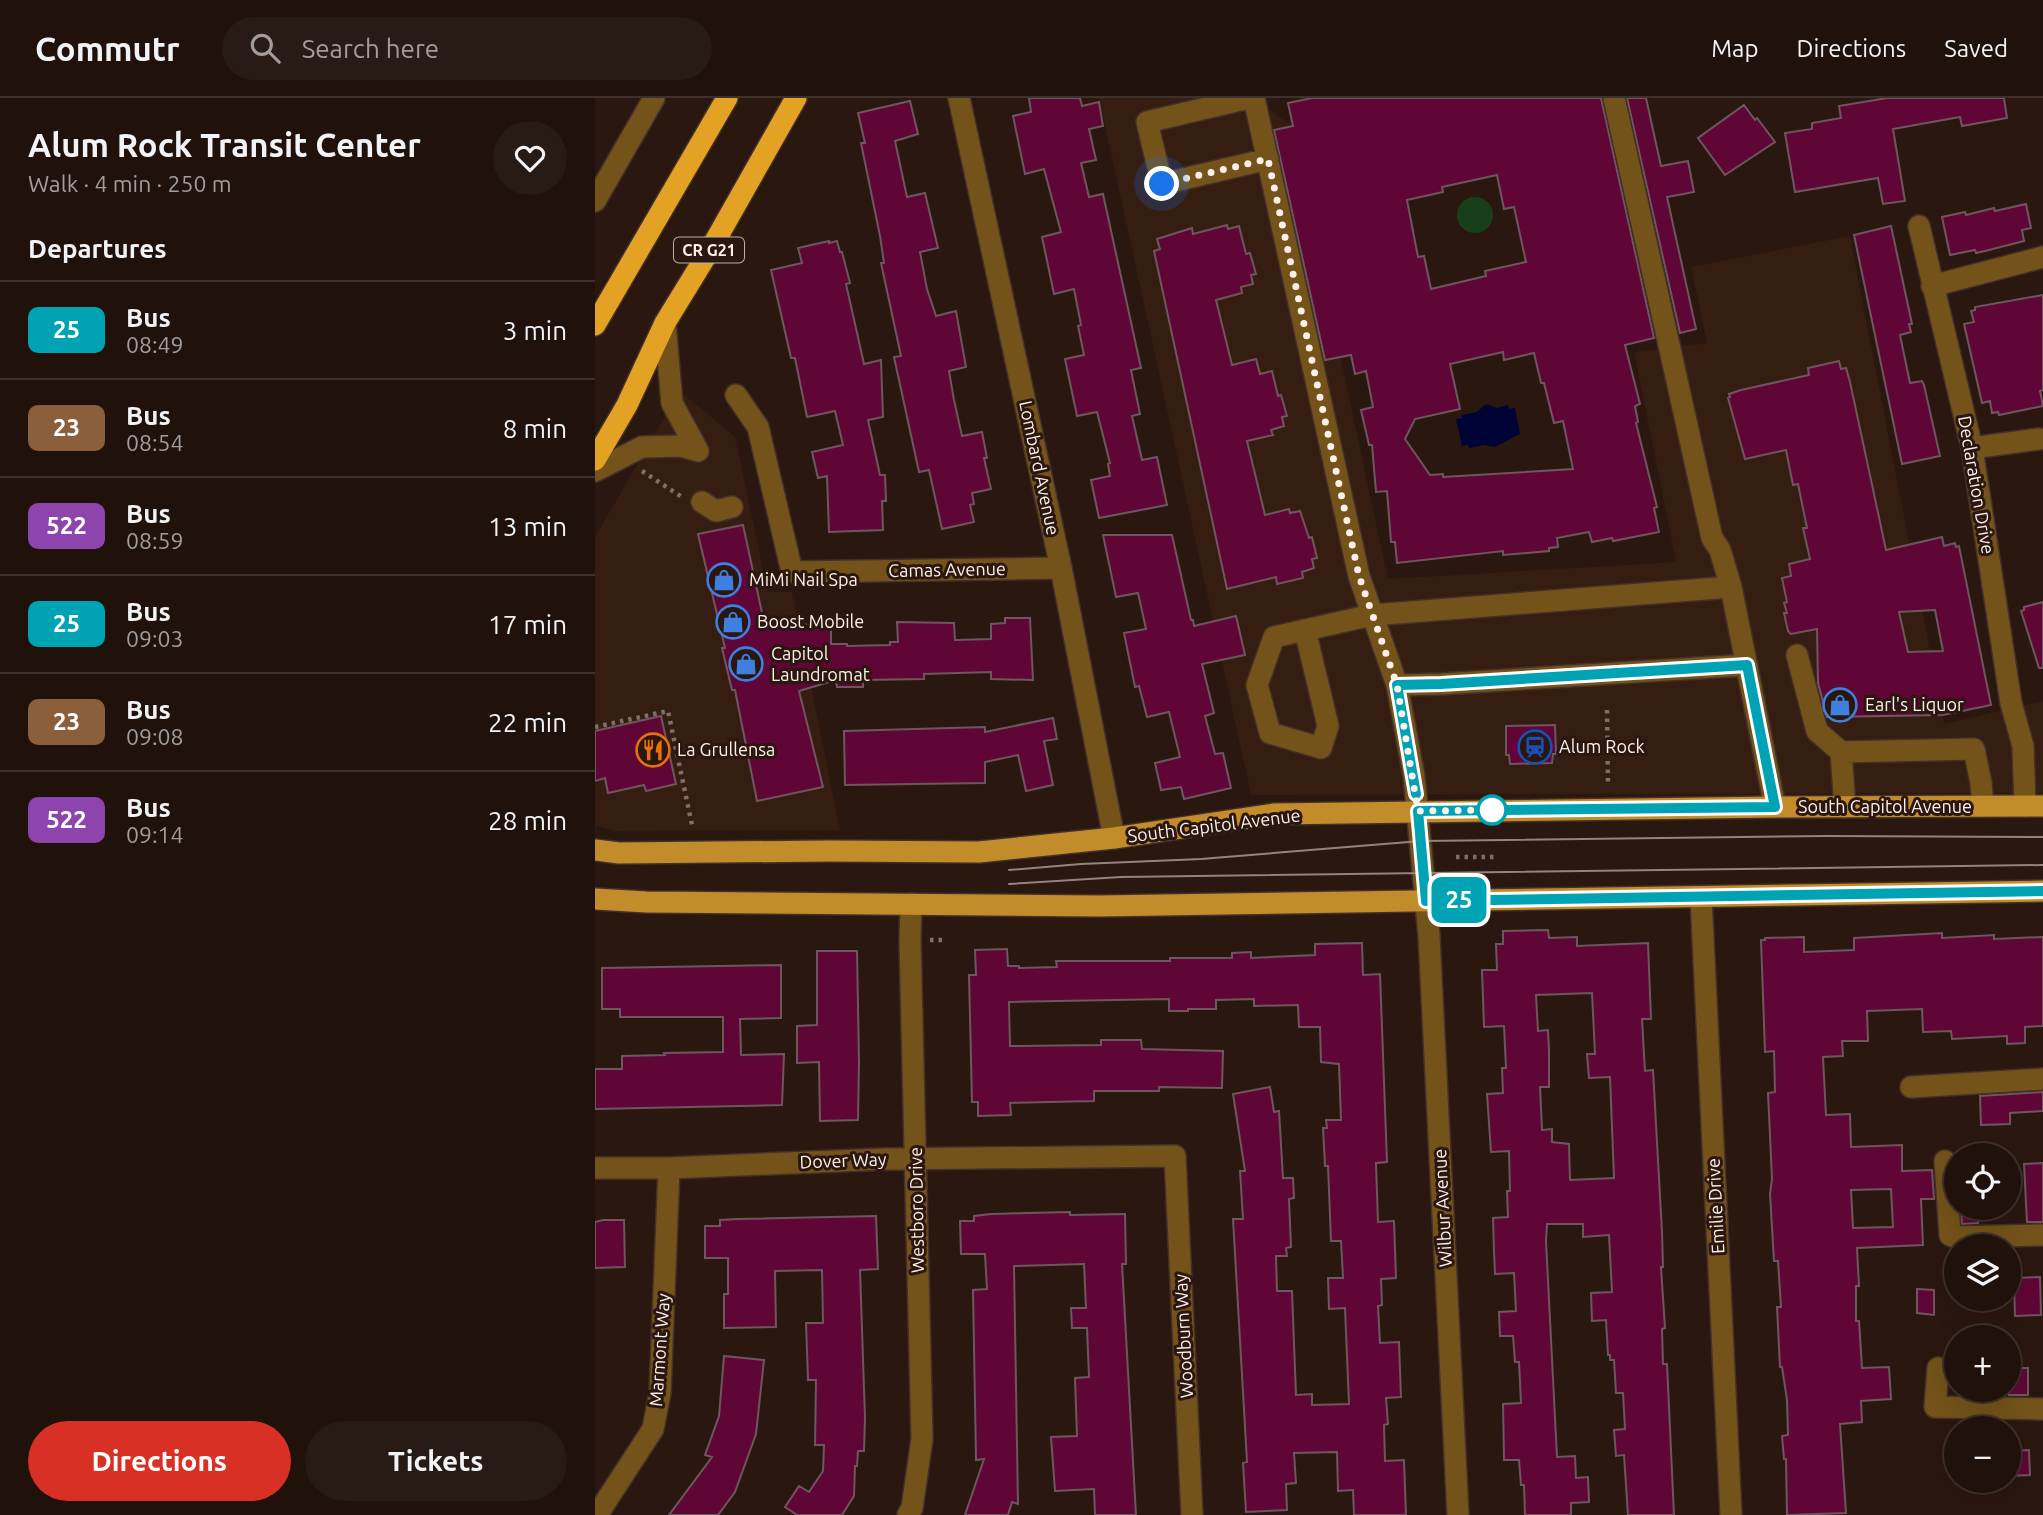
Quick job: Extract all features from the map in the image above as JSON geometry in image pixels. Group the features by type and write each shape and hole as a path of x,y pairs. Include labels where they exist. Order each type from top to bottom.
{"highway":[{"name":"CR G21","path":"595,325 727,98"},
{"name":"CR G21","path":"595,460 627,405 665,323 796,98"}],"main road":[{"name":"South Capitol Avenue","path":"595,850 619,853 979,852 1115,838 1274,814 2034,806"},
{"path":"596,900 1099,906 2043,891"}],"street":[{"path":"595,201 654,98"},
{"name":"Lombard Avenue","path":"959,98 1061,568 1115,838"},
{"path":"1252,98 1147,122 1162,184 1268,159"},
{"name":"Wilbur Avenue","path":"1252,98 1268,159 1359,576 1397,685 1418,811 1426,901 1458,1515"},
{"path":"1614,98 1712,538 1720,550 1731,587 1775,807"},
{"name":"Declaration Drive","path":"1919,226 1972,448 2011,703 2023,746 2034,806"},
{"path":"1932,286 2043,257"},
{"path":"595,471 642,447 681,446 698,451 672,402 665,323"},
{"name":"Camas Avenue","path":"736,395 758,427 792,572 1061,568"},
{"path":"1972,448 2039,439"},
{"path":"702,502 716,511 732,507"},
{"path":"1305,630 1328,726 1321,748 1271,733 1257,685 1274,637 1371,615 1731,587"},
{"path":"1797,655 1817,731 1841,752 1974,748 1983,806"},
{"path":"1397,685 1747,665"},
{"path":"1841,752 1845,807"},
{"name":"Emilie Drive","path":"1701,897 1731,1515"},
{"name":"Westboro Drive","path":"908,1515 912,1508 922,1439 911,904"},
{"path":"1911,1087 2043,1079"},
{"name":"Dover Way","path":"595,1168 916,1159 1175,1156"},
{"name":"Woodburn Way","path":"1175,1156 1192,1515"},
{"name":"Marmont Way","path":"597,1515 653,1429 660,1394 669,1168"},
{"path":"1949,1220 1950,1235 1955,1237 2043,1235"},
{"path":"1938,1368 1935,1407 2043,1409"}],"path":[{"path":"642,471 687,500 702,502"},
{"path":"1607,710 1608,784"},
{"path":"595,727 667,711 692,825"},
{"path":"1456,857 1497,857"}],"shaded area":[{"path":"1099,98 1252,98 1291,125 1388,579 1676,562 1634,352 1707,343 1691,267 1850,236 1944,724 2043,701 2043,793 1251,795"},
{"path":"680,391 735,437 768,592 792,592 840,830 615,831 595,825 595,537"},
{"path":"1486,404 1497,408 1508,405 1509,409 1515,408 1520,434 1495,447 1462,446 1456,419 1477,412"}],"green space":[{"path":"1475,197 1488,202 1493,215 1488,228 1475,233 1462,228 1457,215 1462,202"}],"building":[{"path":"1029,98 1080,98 1082,106 1099,102 1103,126 1089,129 1096,160 1081,163 1089,197 1103,194 1141,368 1131,370 1140,414 1132,416 1142,460 1157,457 1167,505 1099,518 1091,480 1110,476 1110,463 1097,412 1077,416 1065,359 1084,355 1074,289 1054,294 1042,237 1061,232 1044,169 1025,174 1013,116 1031,112"},
{"path":"1312,98 1601,98 1654,338 1625,345 1640,404 1635,406 1636,423 1657,507 1654,508 1659,532 1613,541 1612,538 1592,542 1589,532 1557,538 1558,547 1549,548 1549,551 1503,555 1503,551 1397,563 1395,542 1391,542 1387,491 1376,492 1372,445 1369,445 1361,410 1373,407 1366,371 1355,374 1351,355 1325,360 1274,130 1293,126 1288,103","holes":["1497,175 1504,209 1514,207 1526,262 1485,271 1486,276 1431,289 1424,256 1418,257 1407,200 1443,192 1442,187","1503,352 1504,360 1534,353 1554,423 1563,421 1573,469 1443,477 1443,474 1430,475 1405,439 1415,419 1460,409 1450,364"]},
{"path":"1627,98 1646,98 1661,166 1688,161 1694,192 1667,197 1696,329 1680,333"},
{"path":"1887,98 2004,98 2007,118 1962,126 1960,117 1893,129 1905,201 1883,204 1878,178 1795,192 1785,133 1812,129 1812,123 1841,118 1839,106"},
{"path":"910,101 918,134 895,141 907,197 925,193 938,248 920,252 927,289 936,316 956,311 966,367 949,371 954,400 962,436 982,432 991,489 972,493 974,504 970,505 974,522 942,529 929,470 919,472 894,357 901,356 881,263 884,263 880,236 861,143 865,143 858,113"},
{"path":"1744,105 1775,142 1725,175 1698,138"},
{"path":"2026,204 2031,228 2022,230 2024,241 1976,253 1975,250 1950,255 1942,217 1965,212 1966,215 1994,208 1995,211"},
{"path":"1227,225 1228,229 1239,226 1246,254 1250,253 1256,274 1251,275 1253,284 1241,287 1242,293 1216,300 1232,365 1256,359 1260,374 1272,371 1278,396 1281,395 1287,416 1282,417 1284,426 1271,430 1273,435 1247,441 1265,515 1289,509 1290,513 1300,511 1309,538 1312,537 1317,558 1312,559 1314,568 1302,572 1303,578 1277,584 1276,577 1227,589 1154,251 1160,249 1157,239 1192,228 1193,234"},
{"path":"1891,226 1912,324 1909,324 1911,332 1900,335 1910,383 1922,381 1924,385 1940,456 1902,464 1854,235"},
{"path":"837,241 842,252 850,283 846,284 864,364 881,360 883,417 868,420 880,475 885,475 883,530 829,532 827,476 818,478 812,452 843,445 835,411 807,417 795,358 791,358 771,270 802,263 798,248"},
{"path":"2043,295 2043,390 2040,391 2043,406 1999,415 1998,412 1992,413 1990,401 1982,403 1964,324 1974,322 1971,311 1975,310 1975,307"},
{"path":"1839,361 1841,369 1846,368 1886,550 1942,537 1944,546 1955,543 1956,547 1959,546 1991,705 1943,715 1827,717 1818,683 1817,629 1791,634 1784,613 1787,613 1784,603 1787,602 1782,578 1791,576 1789,564 1810,559 1798,484 1793,485 1786,450 1745,459 1728,398 1729,394 1741,390 1809,375 1808,368","holes":["1935,610 1943,651 1908,652 1899,612"]},
{"path":"743,525 764,622 785,618 787,625 831,624 831,644 847,646 890,645 890,642 898,642 897,622 954,623 955,640 991,639 991,624 1005,623 1005,618 1030,618 1033,680 991,679 991,672 924,674 924,679 863,680 863,687 837,687 836,680 799,691 823,787 757,801 735,690 732,690 722,648 725,648 698,534"},
{"path":"1103,535 1172,535 1194,626 1236,616 1245,655 1202,664 1214,713 1205,716 1215,754 1223,753 1231,788 1184,799 1181,787 1161,790 1155,763 1180,757 1169,712 1147,717 1139,686 1135,687 1124,633 1146,629 1138,593 1116,597"},
{"path":"2043,602 2043,668 2039,668 2021,611 2024,607"},
{"path":"661,716 676,784 646,791 644,785 608,793 605,778 595,781 595,731"},
{"path":"1053,718 1057,739 1044,741 1053,785 1026,791 1018,755 985,762 985,783 845,785 844,731 985,727 985,732"},
{"path":"1555,725 1556,754 1553,754 1552,763 1510,764 1509,755 1506,755 1506,726"},
{"path":"1548,930 1549,938 1577,937 1577,946 1648,943 1651,1019 1642,1019 1645,1071 1653,1070 1662,1232 1665,1328 1662,1329 1663,1364 1667,1364 1674,1515 1628,1515 1624,1455 1616,1456 1614,1430 1625,1429 1623,1393 1616,1393 1614,1360 1610,1360 1608,1355 1606,1320 1592,1321 1591,1293 1612,1292 1609,1235 1583,1237 1583,1224 1547,1224 1546,1241 1557,1457 1575,1456 1576,1478 1588,1477 1589,1502 1571,1503 1571,1515 1525,1515 1524,1485 1521,1485 1519,1460 1504,1460 1503,1404 1521,1403 1519,1362 1515,1362 1513,1336 1500,1336 1499,1312 1516,1311 1514,1273 1495,1274 1493,1218 1508,1217 1509,1151 1491,1152 1487,1094 1503,1093 1502,1068 1506,1068 1504,1026 1484,1027 1482,970 1497,970 1496,944 1503,944 1503,931","holes":["1592,993 1595,1054 1587,1054 1589,1078 1610,1077 1614,1178 1570,1180 1569,1144 1552,1142 1552,1129 1542,1130 1540,1087 1549,1087 1549,1051 1548,1030 1538,1031 1536,995"]},
{"path":"1942,933 1942,938 1994,935 1994,939 2043,937 2043,1026 2025,1027 2025,1043 2007,1044 2007,1036 1952,1039 1951,1031 1923,1032 1922,1009 1867,1011 1868,1041 1842,1041 1843,1056 1823,1057 1826,1115 1850,1114 1851,1147 1902,1145 1902,1171 1932,1170 1934,1199 1921,1199 1923,1245 1857,1248 1859,1286 1856,1286 1856,1321 1859,1321 1862,1368 1889,1367 1891,1399 1861,1401 1862,1422 1840,1424 1846,1513 1787,1515 1786,1459 1782,1436 1788,1435 1787,1400 1780,1367 1777,1307 1781,1307 1778,1261 1774,1261 1770,1194 1772,1179 1768,1093 1775,1092 1774,1051 1765,1052 1761,940 1804,937 1804,952 1854,950 1854,938","holes":["1891,1189 1893,1227 1853,1228 1851,1190"]},
{"path":"1362,943 1363,975 1380,974 1387,1162 1376,1163 1378,1222 1394,1221 1396,1278 1381,1279 1382,1305 1378,1306 1380,1343 1399,1342 1401,1397 1386,1398 1388,1424 1384,1425 1385,1461 1404,1460 1406,1515 1354,1515 1353,1490 1338,1491 1337,1452 1294,1453 1296,1483 1286,1484 1287,1510 1246,1512 1243,1463 1247,1462 1233,1219 1243,1219 1240,1171 1245,1171 1233,1094 1270,1087 1274,1112 1279,1111 1283,1178 1293,1178 1294,1198 1289,1199 1291,1247 1286,1248 1287,1256 1276,1256 1277,1291 1292,1291 1296,1395 1312,1394 1312,1405 1349,1404 1345,1308 1329,1309 1328,1278 1343,1278 1341,1241 1331,1241 1328,1166 1325,1166 1323,1128 1327,1128 1326,1120 1341,1120 1339,1064 1321,1062 1320,1027 1299,1027 1298,1005 1254,1006 1254,999 1216,1000 1216,1009 1188,1011 1169,1011 1169,999 1009,1002 1010,1046 1101,1045 1101,1040 1141,1040 1142,1049 1223,1051 1222,1088 1159,1087 1159,1091 1094,1091 1094,1101 1010,1103 1011,1115 978,1116 978,1102 972,1102 969,975 976,975 975,950 1007,949 1008,966 1019,968 1057,967 1056,961 1232,958 1232,953 1251,952 1251,958 1315,955 1315,944"},
{"path":"817,951 857,951 858,1120 820,1121 819,1062 797,1063 797,1026 817,1025"},
{"path":"781,965 781,1018 740,1019 741,1055 784,1054 782,1105 595,1109 595,1069 622,1069 622,1056 723,1052 723,1017 620,1017 620,1009 602,1009 602,968"},
{"path":"2043,1092 2043,1111 2010,1113 2010,1124 1981,1125 1980,1096"},
{"path":"2043,1163 2043,1222 2027,1222 2024,1164"},
{"path":"1070,1212 1070,1215 1125,1214 1126,1264 1122,1264 1136,1515 1095,1515 1094,1489 1055,1491 1051,1437 1077,1436 1075,1378 1089,1377 1087,1328 1072,1328 1071,1308 1086,1308 1084,1264 1014,1266 1018,1504 1012,1502 1008,1515 965,1515 984,1459 976,1460 973,1290 987,1289 985,1254 961,1254 960,1221 974,1221 974,1216 991,1214"},
{"path":"876,1216 878,1269 860,1270 865,1418 864,1451 858,1451 854,1496 842,1515 797,1515 785,1507 799,1486 809,1492 823,1471 824,1445 815,1445 816,1380 808,1380 806,1323 823,1323 822,1270 775,1271 776,1327 724,1328 728,1258 705,1258 705,1226 720,1226 720,1220 737,1219"},
{"path":"624,1220 625,1267 595,1268 595,1222"},
{"path":"1962,1220 1978,1220 1978,1223 1962,1224"},
{"path":"2040,1277 2041,1315 2015,1316 2015,1311 2021,1311 2021,1278"},
{"path":"1917,1289 1934,1290 1934,1315 1917,1313"},
{"path":"724,1356 764,1360 756,1434 735,1492 718,1515 669,1515 712,1457 705,1455 719,1416"},
{"path":"2021,1368 2028,1368 2028,1395 2021,1395"},
{"path":"2021,1450 2029,1450 2030,1475 2021,1475"}],"tram line":[{"path":"1009,870 1201,859 1421,841 1826,836 2043,837"},
{"path":"1009,884 1121,877 2043,865"}],"bus line":[{"name":"25","path":"1416,794 1397,685 1747,665 1775,807 1418,811 1426,901 2043,891"}],"place":[{"name":"MiMi Nail Spa","path":"724,580"},
{"name":"Boost Mobile","path":"733,622"},
{"name":"Capitol Laundromat","path":"746,664"},
{"name":"Earl's Liquor","path":"1840,705"},
{"name":"Alum Rock","path":"1535,747"},
{"name":"La Grullensa","path":"653,750"}],"route":[{"path":"1162,184 1268,159 1359,576 1397,685 1418,811 1492,810"}]}
